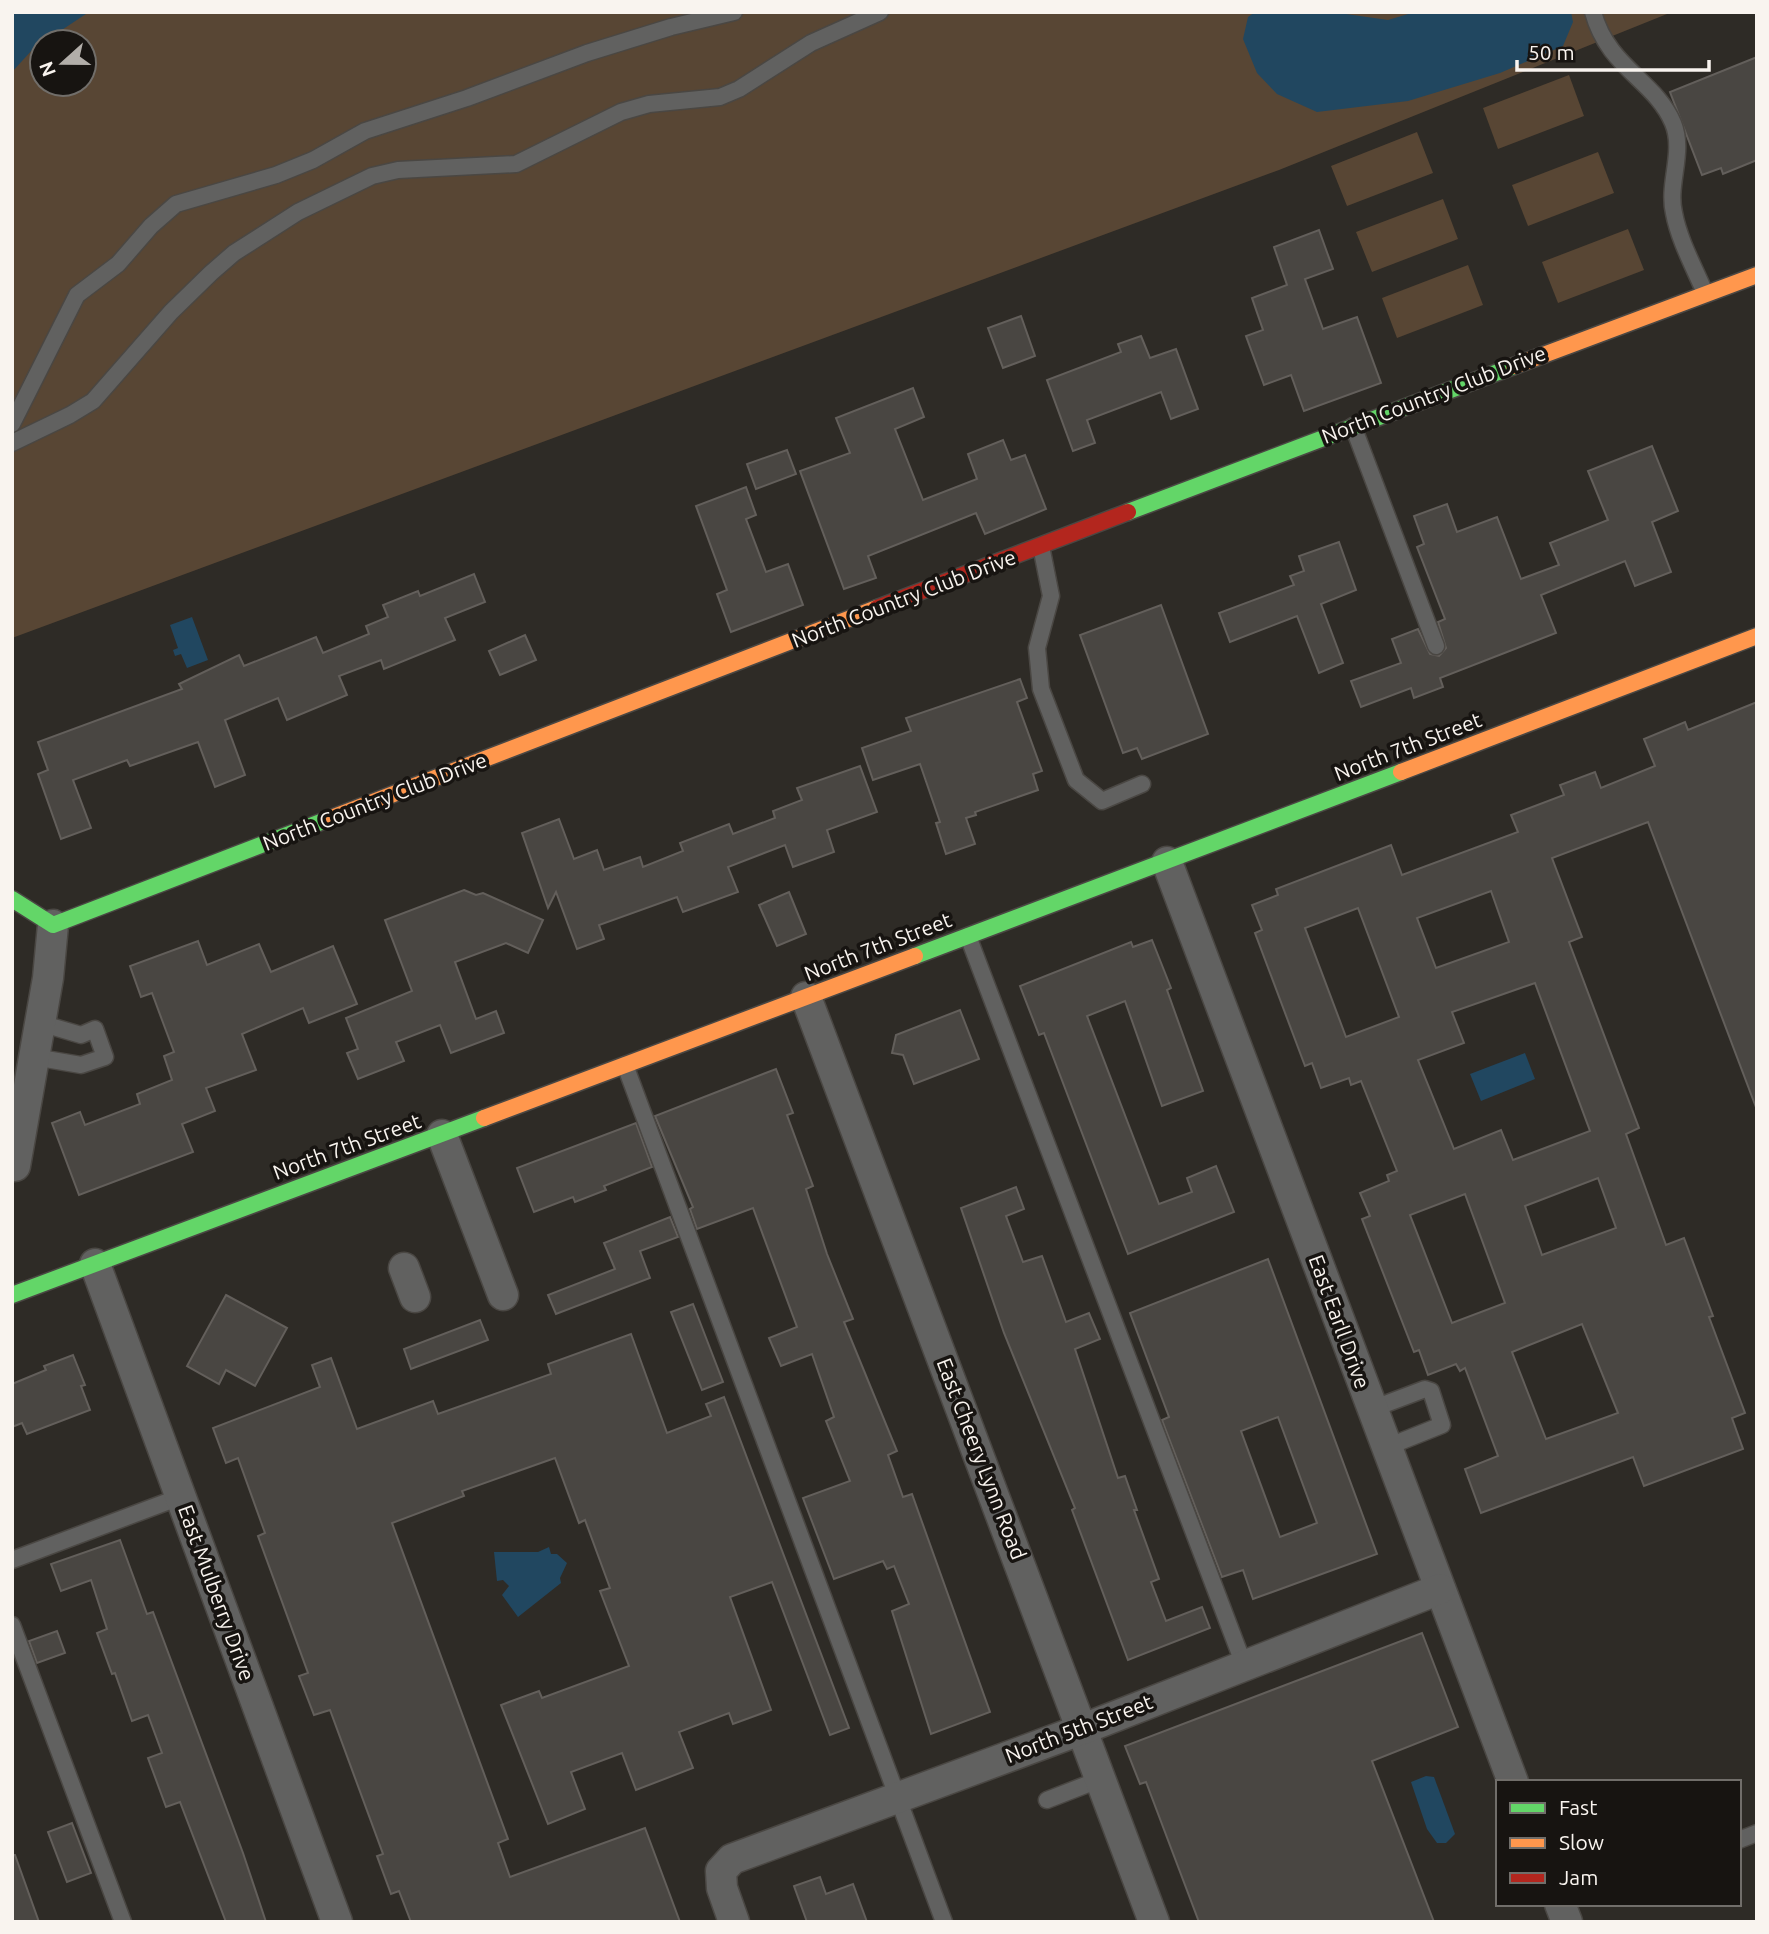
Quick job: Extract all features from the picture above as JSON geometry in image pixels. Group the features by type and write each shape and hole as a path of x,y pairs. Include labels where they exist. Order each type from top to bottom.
{"street":[{"name":"North Country Club Drive","path":"53,925 1353,426 1757,275"},
{"name":"North 7th Street","path":"12,1295 1167,862 1757,636"},
{"name":"East Earll Drive","path":"1167,862 1512,1780"},
{"path":"12,899 53,925 40,1023 15,1167"},
{"name":"East Cheery Lynn Road","path":"806,997 1154,1922"},
{"path":"442,1135 503,1295"},
{"name":"East Mulberry Drive","path":"95,1264 337,1922"},
{"path":"404,1268 415,1297"},
{"name":"North 5th Street","path":"734,1922 722,1888 721,1871 732,1859 1083,1729 1440,1589"}],"lane":[{"path":"12,424 77,295 118,264 151,226 176,204 276,175 365,131 467,98 587,52 734,12"},
{"path":"12,443 71,415 93,401 171,312 211,273 234,253 298,212 372,176 398,170 516,164 621,112 649,104 719,97 739,89 811,43 880,12"},
{"path":"1593,12 1609,48 1659,100 1672,121 1677,143 1673,212 1705,293"},
{"path":"1353,426 1436,646"},
{"path":"1041,546 1051,596 1037,648 1041,689 1076,780 1102,801 1142,784"},
{"path":"968,936 1244,1665"},
{"path":"34,1057 81,1065 105,1057 95,1029 81,1035 40,1023"},
{"path":"625,1064 944,1922"},
{"path":"1372,1409 1425,1389 1431,1391 1442,1425 1387,1447"},
{"path":"12,1560 180,1497"},
{"path":"12,1625 123,1922"},
{"path":"1047,1800 1101,1779"}],"shaded area":[{"path":"12,12 1672,12 1279,170 12,638"},
{"path":"1569,75 1584,116 1498,149 1483,108"},
{"path":"1417,132 1433,173 1347,206 1331,166"},
{"path":"1598,152 1614,193 1528,226 1512,185"},
{"path":"1443,199 1458,239 1372,272 1356,232"},
{"path":"1628,229 1644,270 1558,303 1542,262"},
{"path":"1468,265 1483,305 1397,338 1382,298"}],"water":[{"path":"12,12 89,12 65,28 28,28 28,54 12,72"},
{"path":"1255,12 1332,12 1388,20 1415,12 1571,12 1573,22 1563,46 1500,73 1408,101 1317,112 1277,94 1257,73 1243,39 1248,17"},
{"path":"192,617 208,660 187,668 181,654 175,656 173,650 178,648 170,625"},
{"path":"1525,1053 1535,1079 1481,1101 1470,1074"},
{"path":"549,1547 551,1554 557,1554 567,1563 560,1578 561,1583 518,1617 502,1595 509,1586 503,1580 497,1581 494,1552 538,1552"},
{"path":"1426,1776 1434,1777 1455,1834 1446,1843 1437,1843 1427,1829 1411,1782"}],"building":[{"path":"1757,57 1757,160 1723,174 1721,168 1702,175 1670,92"},
{"path":"1319,230 1333,269 1305,279 1323,329 1357,317 1381,383 1304,411 1291,375 1264,385 1246,336 1263,330 1252,298 1287,285 1274,247"},
{"path":"1021,316 1035,356 1003,368 988,328"},
{"path":"1141,336 1150,358 1176,349 1198,409 1171,419 1161,392 1087,420 1095,443 1073,451 1047,380 1121,352 1118,344"},
{"path":"913,388 924,417 895,429 923,500 977,479 968,454 1003,440 1011,460 1025,455 1046,509 985,534 976,513 868,556 876,578 844,589 800,471 850,453 836,418"},
{"path":"1652,446 1678,511 1652,522 1671,572 1635,586 1625,561 1541,595 1556,633 1440,678 1443,687 1414,698 1411,688 1361,707 1351,681 1401,663 1392,639 1418,629 1430,654 1439,656 1446,648 1438,622 1445,619 1417,547 1424,544 1414,516 1447,504 1457,532 1497,517 1521,579 1559,565 1550,543 1608,520 1588,471"},
{"path":"787,450 796,474 756,489 747,464"},
{"path":"746,487 756,515 746,519 766,572 788,564 803,605 731,632 717,594 727,590 696,506"},
{"path":"1339,542 1356,590 1321,604 1343,663 1319,673 1297,616 1230,642 1219,613 1294,585 1290,576 1304,571 1299,556"},
{"path":"474,574 485,602 445,618 455,640 384,669 381,660 339,676 347,695 287,720 278,698 225,720 245,775 215,787 198,742 130,766 127,760 73,780 91,828 61,839 38,774 48,770 38,742 182,689 179,684 239,655 244,666 316,637 323,653 369,634 366,626 388,617 383,605 418,591 420,596"},
{"path":"1161,605 1208,734 1142,759 1137,748 1123,753 1080,635"},
{"path":"525,635 536,660 500,675 489,651"},
{"path":"1020,679 1027,698 1017,702 1042,771 1033,774 1038,790 975,812 976,815 966,818 975,844 946,854 936,823 940,822 920,764 873,780 862,748 911,731 906,718"},
{"path":"1757,702 1757,1110 1648,822 1552,858 1582,937 1569,942 1639,1128 1626,1134 1666,1245 1684,1238 1713,1316 1709,1317 1745,1413 1732,1418 1743,1449 1644,1486 1633,1457 1481,1513 1465,1469 1498,1456 1465,1368 1460,1371 1456,1364 1428,1375 1419,1350 1414,1352 1362,1219 1370,1216 1360,1193 1389,1181 1387,1175 1397,1171 1361,1081 1351,1085 1349,1078 1321,1088 1312,1063 1305,1066 1255,933 1262,930 1252,905 1278,895 1276,889 1391,845 1402,875 1518,832 1511,815 1564,795 1560,785 1595,772 1601,788 1655,766 1644,739 1685,722 1688,730","holes":["1491,891 1509,942 1436,968 1417,918","1358,908 1399,1017 1346,1037 1305,928","1535,983 1590,1131 1513,1160 1501,1130 1454,1149 1418,1060 1464,1043 1452,1012","1598,1178 1616,1228 1542,1255 1525,1206","1465,1194 1505,1303 1452,1323 1410,1215","1582,1324 1618,1413 1546,1439 1512,1352"]},
{"path":"860,766 877,812 827,830 834,852 793,867 785,845 728,867 738,892 683,912 677,897 599,925 604,939 577,949 556,892 548,908 522,833 559,819 574,859 597,850 604,870 640,857 643,867 683,851 680,843 729,824 733,834 775,818 773,811 802,800 797,788"},
{"path":"464,890 476,895 483,893 543,920 528,953 506,943 455,962 476,1019 496,1011 504,1033 451,1053 440,1025 396,1042 404,1061 358,1079 347,1053 358,1049 346,1018 412,991 385,920"},
{"path":"789,892 806,934 777,946 759,905"},
{"path":"1152,940 1171,988 1167,990 1203,1091 1162,1106 1125,1001 1087,1016 1159,1204 1192,1192 1187,1178 1216,1166 1234,1212 1128,1254 1044,1033 1039,1035 1020,986 1131,942 1133,947"},
{"path":"198,941 207,965 259,944 271,972 333,946 357,1004 309,1023 303,1008 242,1034 256,1070 206,1088 215,1111 182,1124 193,1152 79,1195 52,1123 80,1112 85,1125 140,1104 137,1094 172,1080 164,1056 174,1052 152,993 141,997 130,966"},
{"path":"960,1010 979,1059 914,1084 903,1055 892,1053 896,1035"},
{"path":"776,1069 793,1113 787,1115 813,1186 806,1189 827,1254 853,1319 844,1322 897,1451 888,1455 903,1497 912,1494 990,1712 931,1734 892,1611 909,1604 894,1566 887,1569 883,1561 834,1579 803,1498 850,1481 826,1421 834,1417 812,1354 781,1366 769,1338 797,1327 753,1208 697,1229 690,1209 693,1207 655,1116"},
{"path":"636,1123 652,1167 604,1186 606,1190 575,1202 573,1197 534,1212 517,1168"},
{"path":"1016,1187 1024,1209 1006,1216 1023,1262 1042,1256 1066,1322 1089,1313 1100,1339 1075,1349 1118,1478 1125,1476 1137,1510 1134,1510 1159,1579 1151,1582 1166,1621 1202,1607 1210,1628 1128,1660 1072,1510 1075,1508 1004,1333 961,1208"},
{"path":"670,1217 678,1237 640,1251 650,1278 556,1314 548,1295 615,1269 604,1243"},
{"path":"1268,1259 1377,1554 1253,1599 1243,1570 1222,1577 1162,1420 1169,1417 1130,1313","holes":["1278,1417 1317,1523 1280,1537 1241,1431"]},
{"path":"226,1295 287,1328 255,1386 226,1370 219,1384 187,1366"},
{"path":"693,1304 723,1382 702,1390 671,1312"},
{"path":"480,1320 488,1340 411,1369 404,1349"},
{"path":"631,1334 667,1433 711,1416 706,1404 724,1397 849,1728 830,1735 772,1582 730,1597 771,1710 733,1724 729,1713 679,1732 693,1768 636,1790 622,1753 571,1772 585,1809 548,1824 501,1705 539,1691 542,1698 629,1666 600,1591 610,1588 585,1520 579,1523 555,1458 462,1491 464,1496 392,1523 508,1839 498,1843 510,1877 645,1828 680,1922 411,1922 399,1891 391,1894 377,1856 383,1854 330,1710 314,1715 299,1676 308,1673 258,1536 265,1533 238,1458 226,1463 213,1428 320,1387 312,1365 331,1358 357,1429 433,1401 438,1414 551,1374 548,1364"},
{"path":"73,1355 85,1385 81,1386 90,1410 27,1434 22,1423 12,1427 12,1384 46,1370 44,1366"},
{"path":"120,1540 147,1614 153,1612 266,1922 226,1922 180,1802 166,1807 148,1758 162,1753 148,1715 132,1721 115,1673 112,1674 97,1633 107,1629 91,1580 61,1591 51,1564"},
{"path":"57,1631 65,1653 37,1663 29,1641"},
{"path":"1422,1633 1458,1727 1372,1761 1434,1922 1199,1922 1146,1782 1140,1784 1125,1746"},
{"path":"72,1823 91,1873 67,1882 48,1832"},
{"path":"12,1855 15,1855 39,1922 12,1922"},
{"path":"820,1877 826,1894 853,1884 867,1922 807,1922 794,1886"}],"traffic: fast":[{"path":"1128,512 1514,366"},
{"path":"915,956 1401,772"},
{"path":"12,899 53,925 326,820"},
{"path":"12,1295 484,1118"}],"traffic: slow":[{"path":"1514,366 1757,275"},
{"path":"326,820 877,608"},
{"path":"1401,772 1757,636"},
{"path":"484,1118 915,956"}],"traffic: jam":[{"path":"877,608 1128,512"}]}
